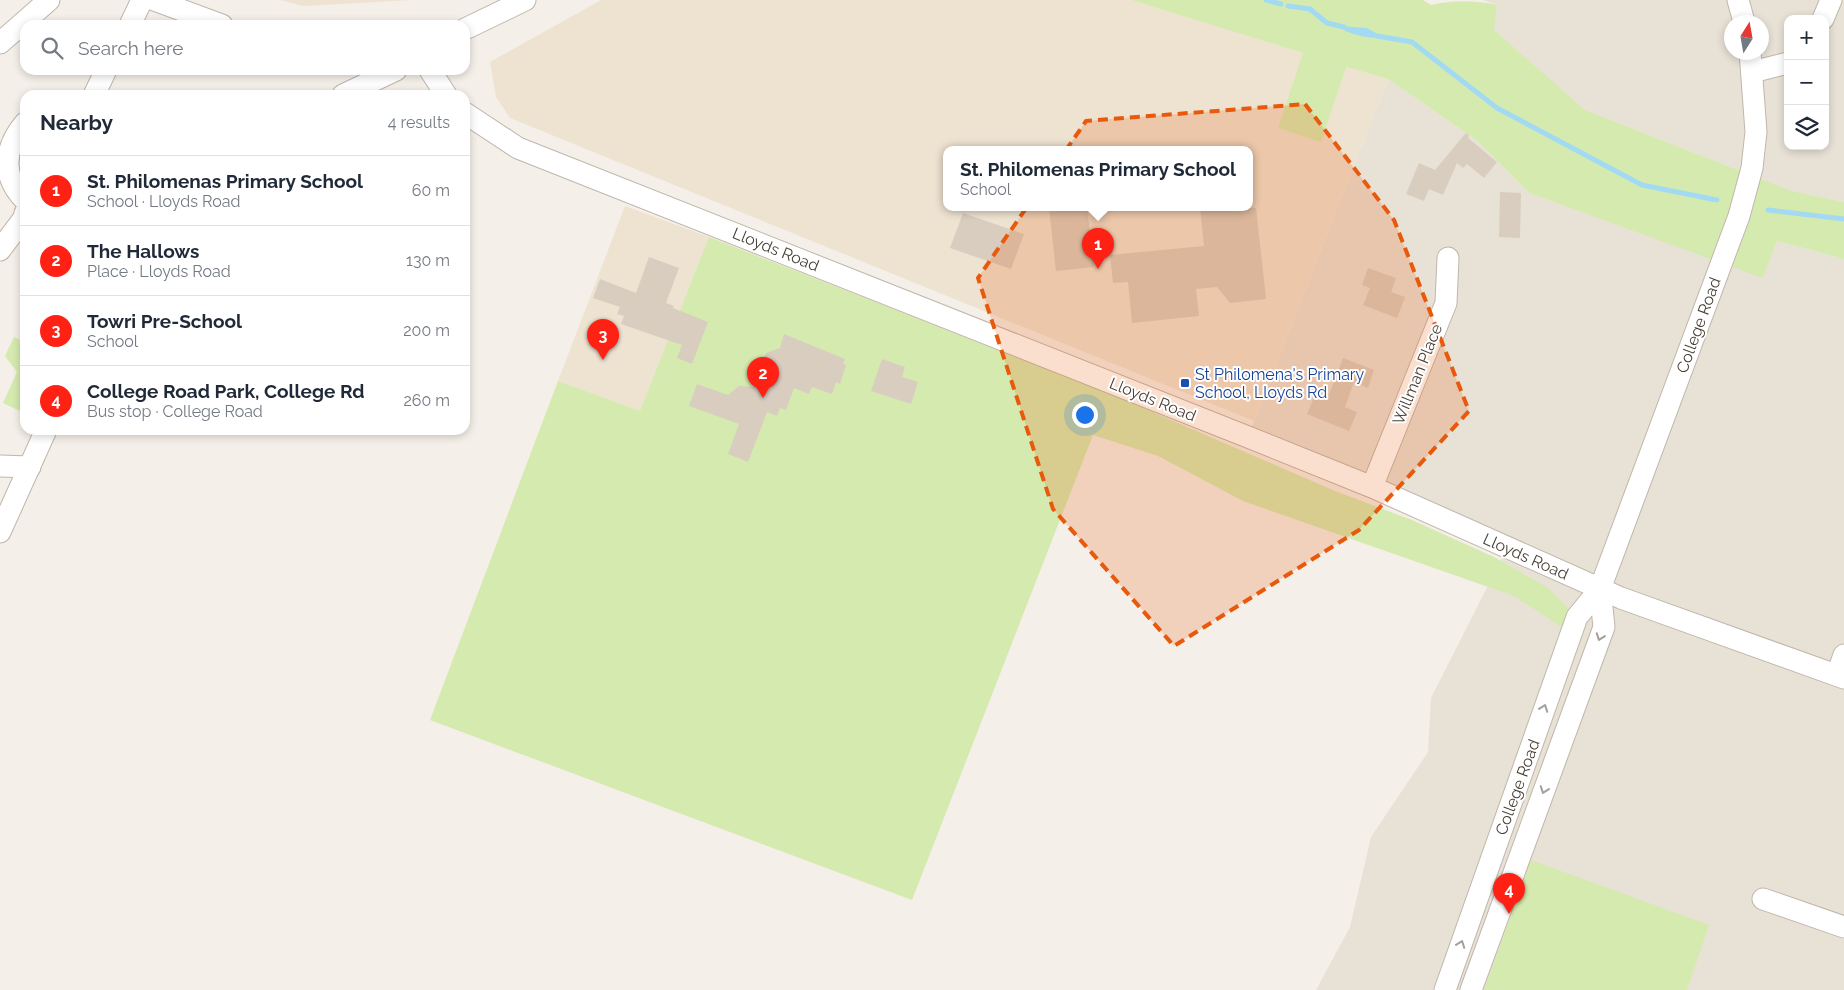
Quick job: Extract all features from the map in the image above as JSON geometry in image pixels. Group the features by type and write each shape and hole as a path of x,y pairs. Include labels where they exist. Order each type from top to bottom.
{"street":[{"path":"27,20 49,0"},
{"path":"132,20 142,0"},
{"path":"154,0 208,20"},
{"path":"470,27 525,0"},
{"path":"1738,0 1742,15"},
{"path":"1825,15 1831,0"},
{"path":"0,44 20,26"},
{"path":"1751,62 1784,63"},
{"name":"College Road","path":"1444,990 1577,617 1600,589 1747,191 1756,132 1751,62"},
{"path":"96,90 104,75"},
{"path":"354,90 385,75"},
{"path":"433,75 443,90"},
{"name":"Lloyds Road","path":"470,116 518,148 808,261 1372,488 1621,598 1840,677"},
{"path":"20,130 15,136 4,166 20,194"},
{"path":"0,250 20,223"},
{"name":"Willman Place","path":"1372,488 1446,302 1448,258"},
{"path":"0,532 44,435"},
{"path":"0,466 30,467"},
{"name":"College Road","path":"1471,990 1604,627 1600,589"},
{"path":"1840,677 1844,655"},
{"path":"1763,899 1844,927"}],"highlighted area":[{"path":"1305,104 1394,220 1469,411 1359,530 1174,646 1053,509 978,278 1086,121"}],"shaded area":[{"path":"280,0 413,0 303,6"},
{"path":"601,0 1131,0 1388,79 1254,421 510,118 496,97 490,62"},
{"path":"1483,0 1844,0 1844,202 1792,191 1585,110 1493,30 1497,5"},
{"path":"1388,79 1475,139 1529,193 1763,277 1777,241 1844,259 1844,990 1316,990 1350,927 1371,837 1428,752 1431,698 1507,548 1248,437"},
{"path":"625,206 709,237 640,412 558,381"}],"green space":[{"path":"1131,0 1423,0 1431,5 1464,1 1497,5 1494,30 1585,110 1792,191 1844,202 1844,259 1777,241 1763,278 1529,193 1475,139 1388,79 1344,66 1346,67 1321,142 1278,128 1303,53"},
{"path":"709,237 1109,393 1335,491 1412,520 1494,557 1548,588 1569,609 1563,628 1514,596 1243,501 1158,456 1093,435 912,900 430,720 558,381 640,411"},
{"path":"14,337 20,340 20,411 3,403 17,372 5,356"},
{"path":"1531,860 1709,925 1687,990 1484,990"}],"water":[{"path":"1339,26 1367,28 1383,37 1359,36 1347,32"}],"building":[{"path":"1466,133 1469,135 1468,138 1497,162 1484,178 1467,164 1463,168 1457,163 1443,195 1429,189 1424,201 1406,194 1419,163 1435,170"},
{"path":"1500,192 1521,193 1520,238 1499,237"},
{"path":"1253,208 1256,208 1266,299 1230,303 1217,287 1196,289 1199,316 1132,323 1128,282 1113,283 1110,255 1204,246 1200,211 1253,211"},
{"path":"1049,211 1087,211 1094,267 1056,271"},
{"path":"963,213 1024,234 1011,269 950,248"},
{"path":"649,257 679,268 666,303 674,306 673,308 708,322 692,364 677,358 682,345 621,324 624,316 617,314 620,307 593,298 600,279 636,293"},
{"path":"1368,268 1396,278 1391,292 1405,297 1397,318 1363,305 1370,288 1362,285"},
{"path":"784,334 845,359 843,364 846,365 840,384 836,382 832,394 812,387 809,394 794,388 786,410 780,408 777,416 767,412 748,462 728,454 739,424 689,406 697,384 728,395 739,386 753,387 766,353 780,348"},
{"path":"1343,358 1374,370 1368,388 1354,382 1345,407 1357,412 1349,431 1307,414 1315,395 1327,400"},
{"path":"882,359 905,367 902,377 918,382 911,404 871,391"}],"waterway":[{"path":"1266,0 1281,4"},
{"path":"1288,6 1310,9 1327,23 1344,27"},
{"path":"1377,36 1412,42 1497,108 1642,185 1717,200"},
{"path":"1768,210 1844,219"}],"place":[{"name":"St. Philomenas Primary School","path":"1098,269"},
{"name":"Towri Pre-School","path":"603,360"},
{"name":"St Philomena's Primary School, Lloyds Rd","path":"1185,383"},
{"name":"The Hallows","path":"763,398"},
{"name":"College Road Park, College Rd","path":"1509,914"}]}
